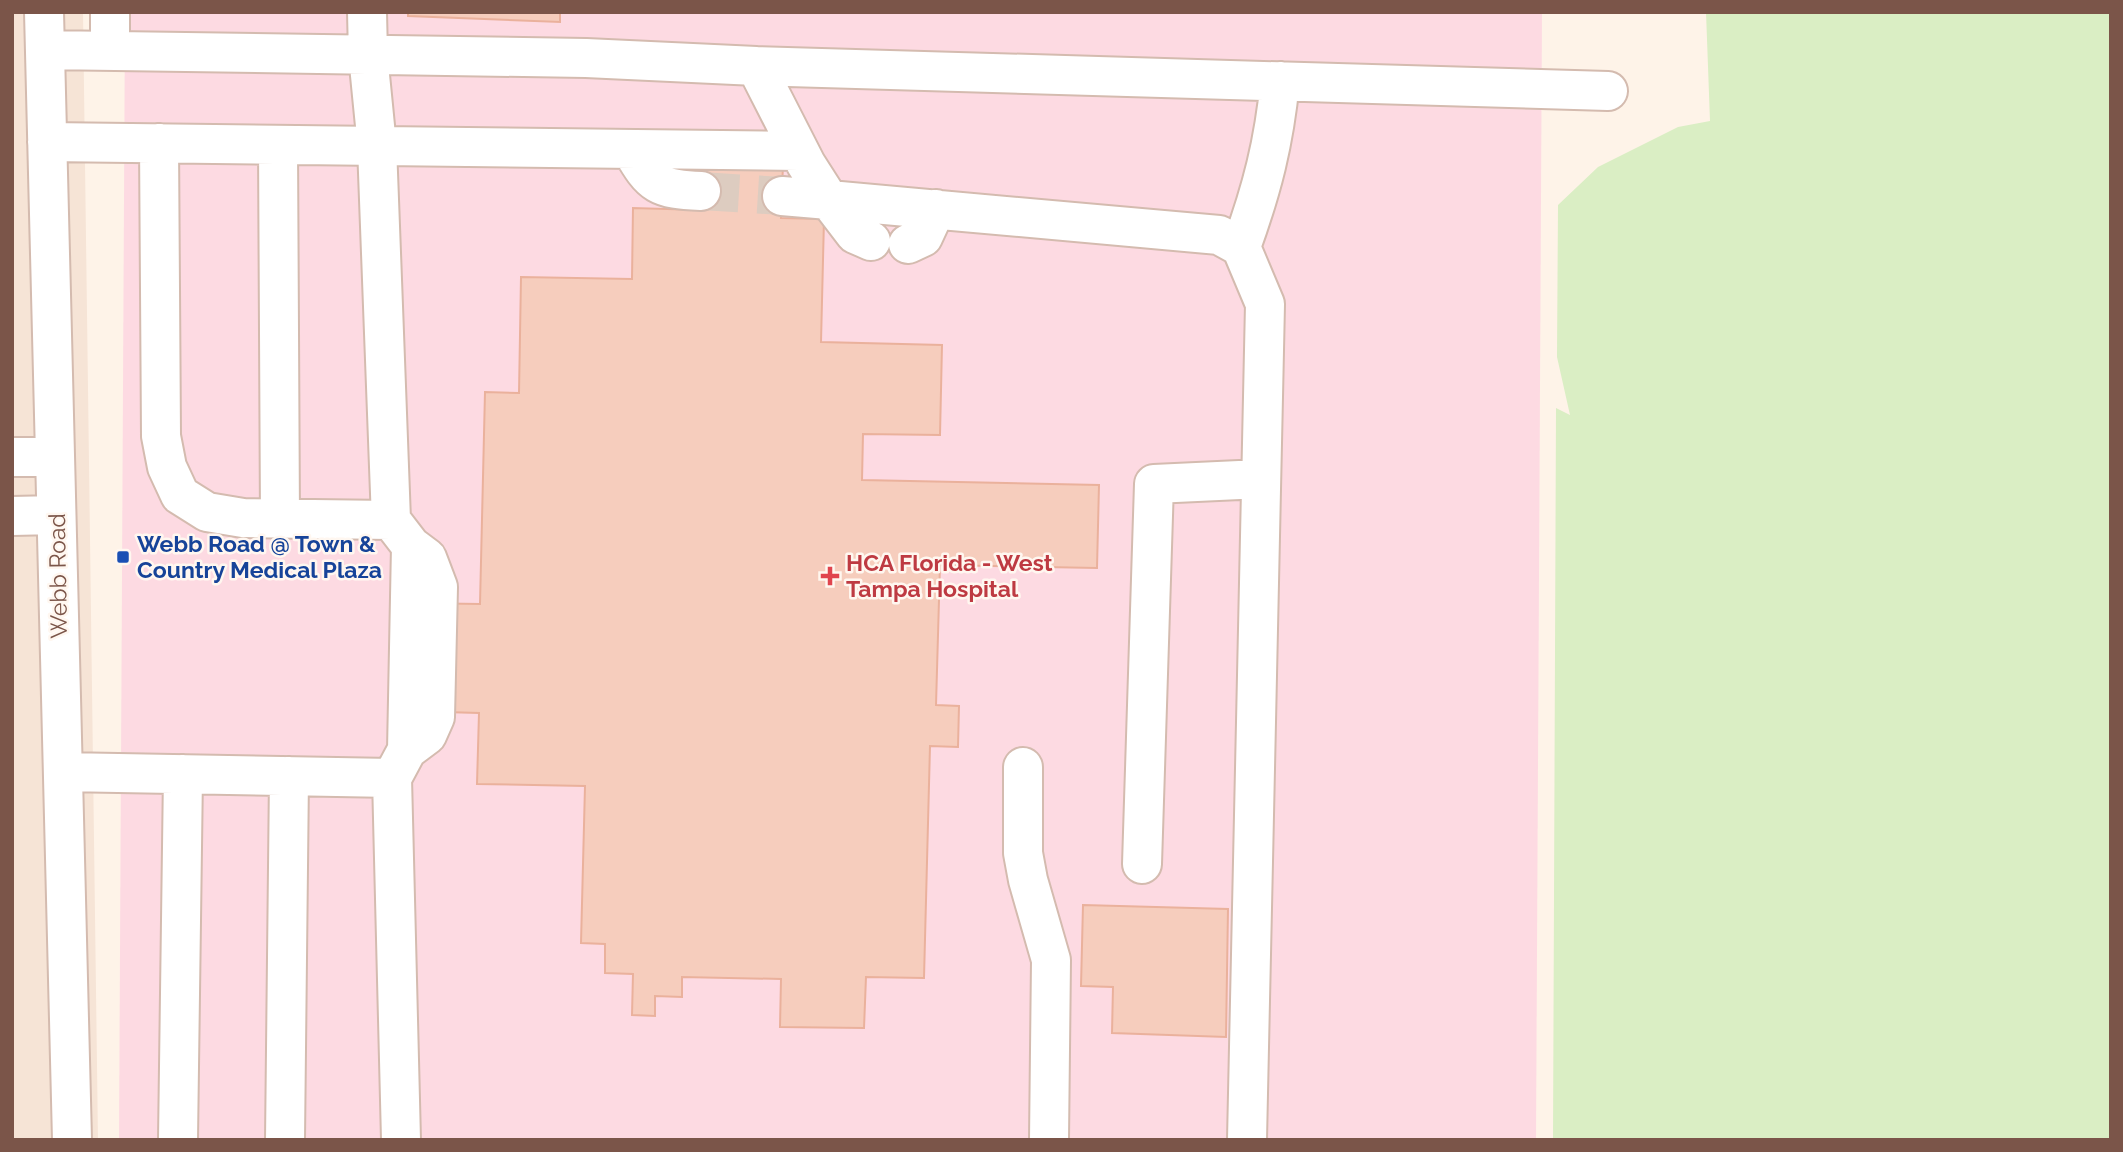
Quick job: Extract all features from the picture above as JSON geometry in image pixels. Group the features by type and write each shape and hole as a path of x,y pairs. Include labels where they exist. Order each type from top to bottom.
{"street":[{"name":"Webb Road","path":"44,12 72,1140"},
{"path":"110,12 110,51"},
{"path":"367,12 401,533 401,1140"},
{"path":"45,50 586,58 756,66 1608,92"},
{"path":"756,66 799,151 829,200 855,234 890,243 923,237 936,209"},
{"path":"1241,247 1259,199 1275,137 1280,81"},
{"path":"47,142 799,151"},
{"path":"159,143 161,436 167,467 180,495 207,512 401,533"},
{"path":"278,145 280,519"},
{"path":"631,149 647,177 663,188 701,191"},
{"path":"782,196 1219,235 1241,247 1265,304 1247,1140"},
{"path":"12,457 55,457"},
{"path":"1142,864 1154,484 1261,479"},
{"path":"12,516 57,515"},
{"path":"63,772 289,776 400,764"},
{"path":"1023,768 1023,853 1051,960 1049,1140"},
{"path":"178,1140 183,774"},
{"path":"285,1140 289,776"}],"shaded area":[{"path":"12,12 24,12 53,1140 12,1140"},
{"path":"64,12 83,12 98,1140 92,1140"},
{"name":"HCA Florida - West Tampa Hospital","path":"125,12 1542,12 1536,1140 119,1140"}],"green space":[{"path":"1706,12 2111,12 2111,1140 1553,1140 1556,408 1570,415 1557,357 1558,205 1598,167 1678,127 1710,121"}],"building":[{"path":"408,12 560,12 560,22 408,16"},
{"path":"701,162 783,164 781,218 824,219 821,342 942,345 940,435 863,434 862,480 1099,485 1097,568 940,565 936,705 959,706 958,747 930,746 924,978 866,977 864,1028 780,1027 781,979 682,977 682,997 655,996 655,1016 632,1015 633,974 605,973 605,944 581,943 585,786 477,784 479,713 409,711 412,603 480,604 485,392 519,393 521,277 632,279 633,208 700,210"},
{"path":"1083,905 1228,909 1226,1037 1112,1033 1113,987 1081,986"}],"tunnel":[{"path":"701,191 782,196"}],"place":[{"name":"Webb Road @ Town & Country Medical Plaza","path":"123,557"},
{"name":"HCA Florida - West Tampa Hospital","path":"830,576"}]}
